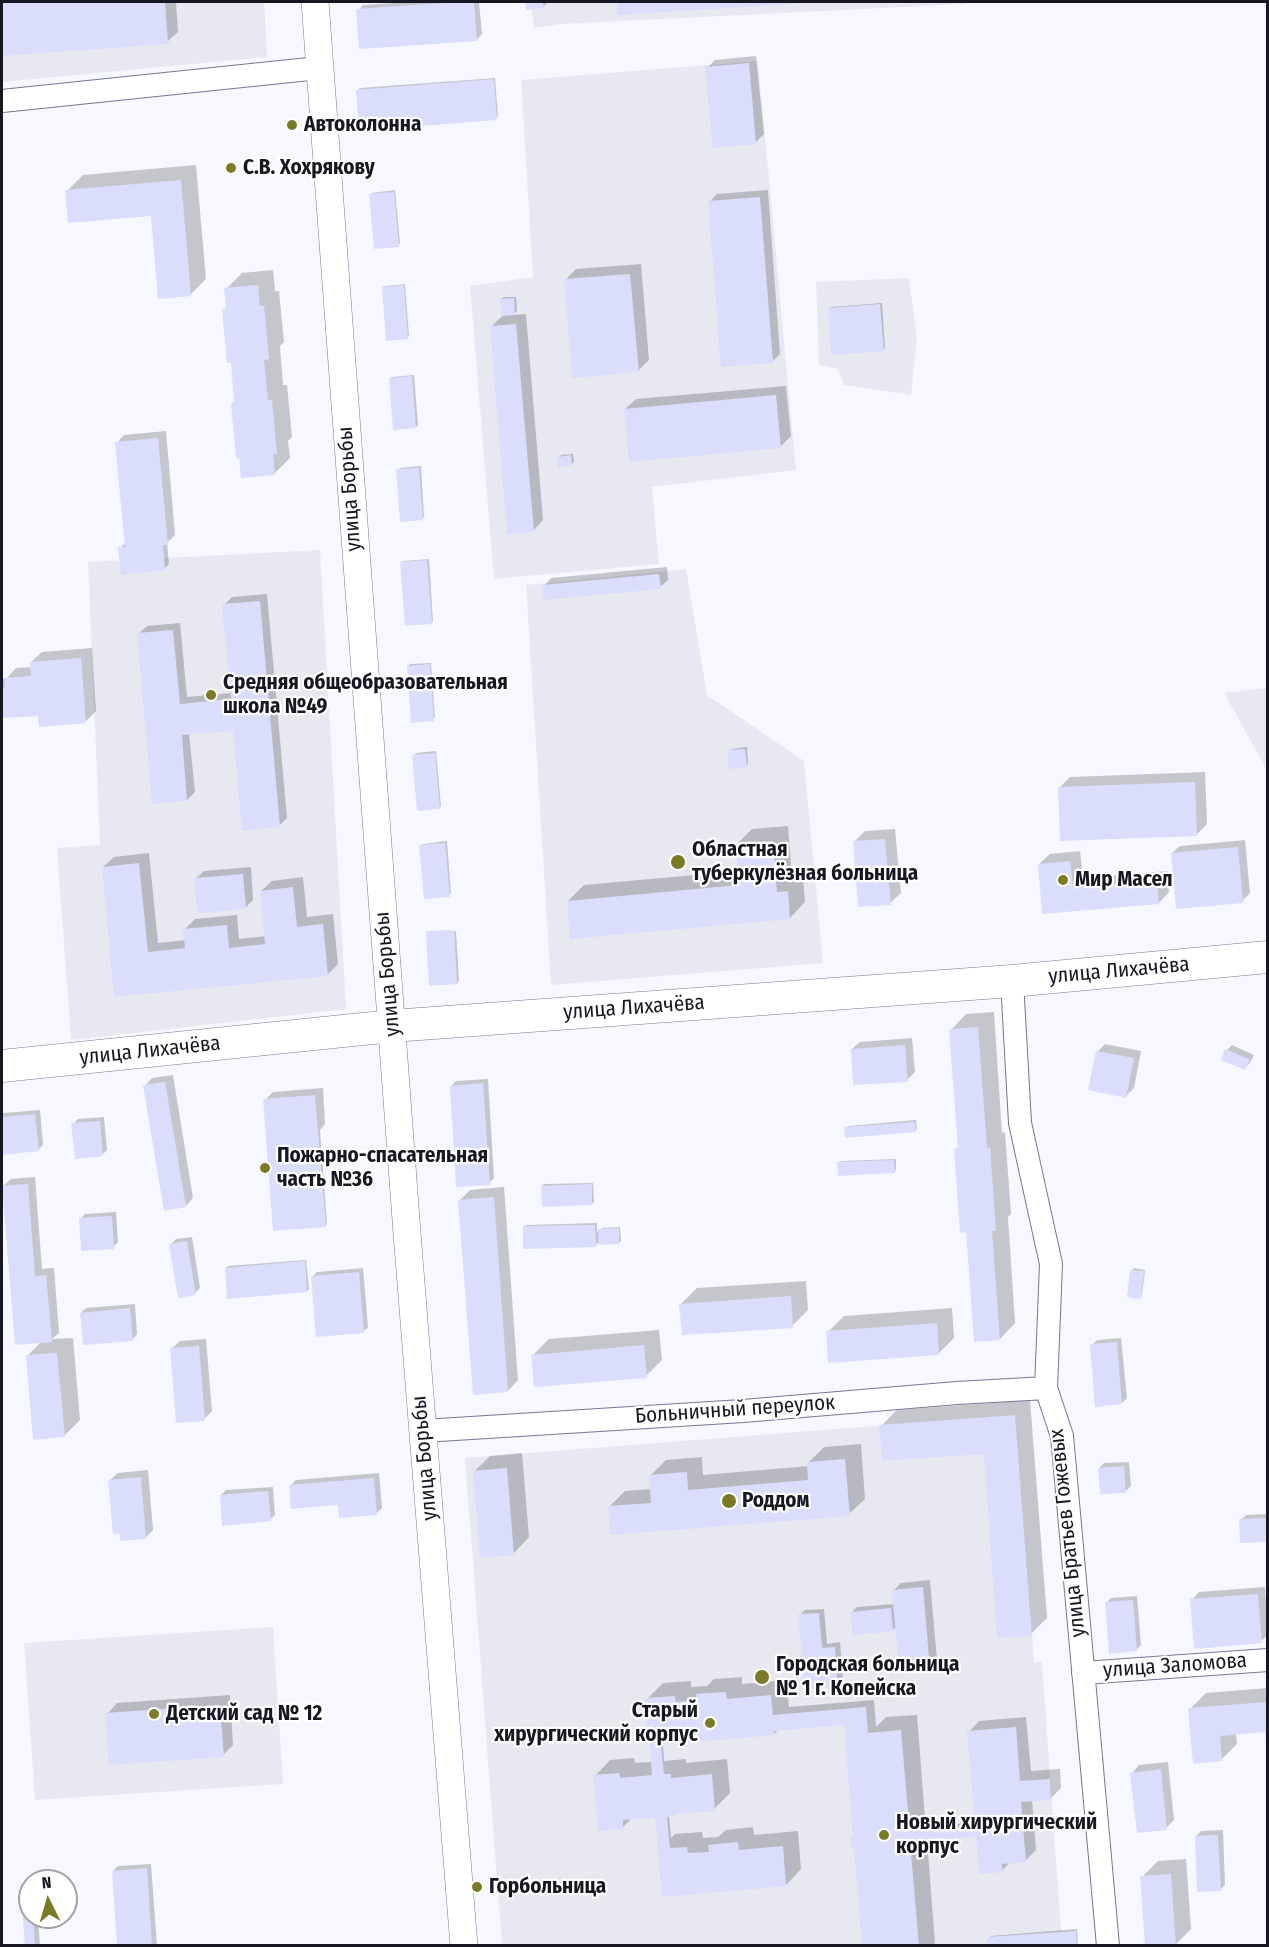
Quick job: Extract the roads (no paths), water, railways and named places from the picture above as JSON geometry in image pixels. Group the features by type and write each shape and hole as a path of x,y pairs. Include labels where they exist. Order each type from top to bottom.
{"main road":[{"name":"улица Лихачёва","path":"2,1066 392,1026 1012,981 1268,957"}],"street":[{"name":"улица Борьбы","path":"315,2 406,1233 464,1946"},
{"path":"2,101 320,68"},
{"name":"улица Братьев Гожевых","path":"1012,981 1020,1123 1051,1264 1046,1388 1062,1436 1108,1946"},
{"name":"Больничный переулок","path":"423,1431 743,1411 1046,1388"},
{"name":"улица Заломова","path":"1083,1673 1268,1660"}],"place":[{"name":"Автоколонна","path":"292,125"},
{"name":"С.В. Хохрякову","path":"231,168"},
{"name":"Средняя общеобразовательная школа №49","path":"211,695"},
{"name":"Областная туберкулёзная больница","path":"678,862"},
{"name":"Мир Масел","path":"1063,880"},
{"name":"Пожарно-спасательная часть №36","path":"265,1168"},
{"name":"Роддом","path":"729,1501"},
{"name":"Городская больница № 1 г. Копейска","path":"762,1677"},
{"name":"Детский сад № 12","path":"154,1714"},
{"name":"Старый хирургический корпус","path":"710,1723"},
{"name":"Новый хирургический корпус","path":"884,1835"},
{"name":"Горбольница","path":"477,1887"}]}
